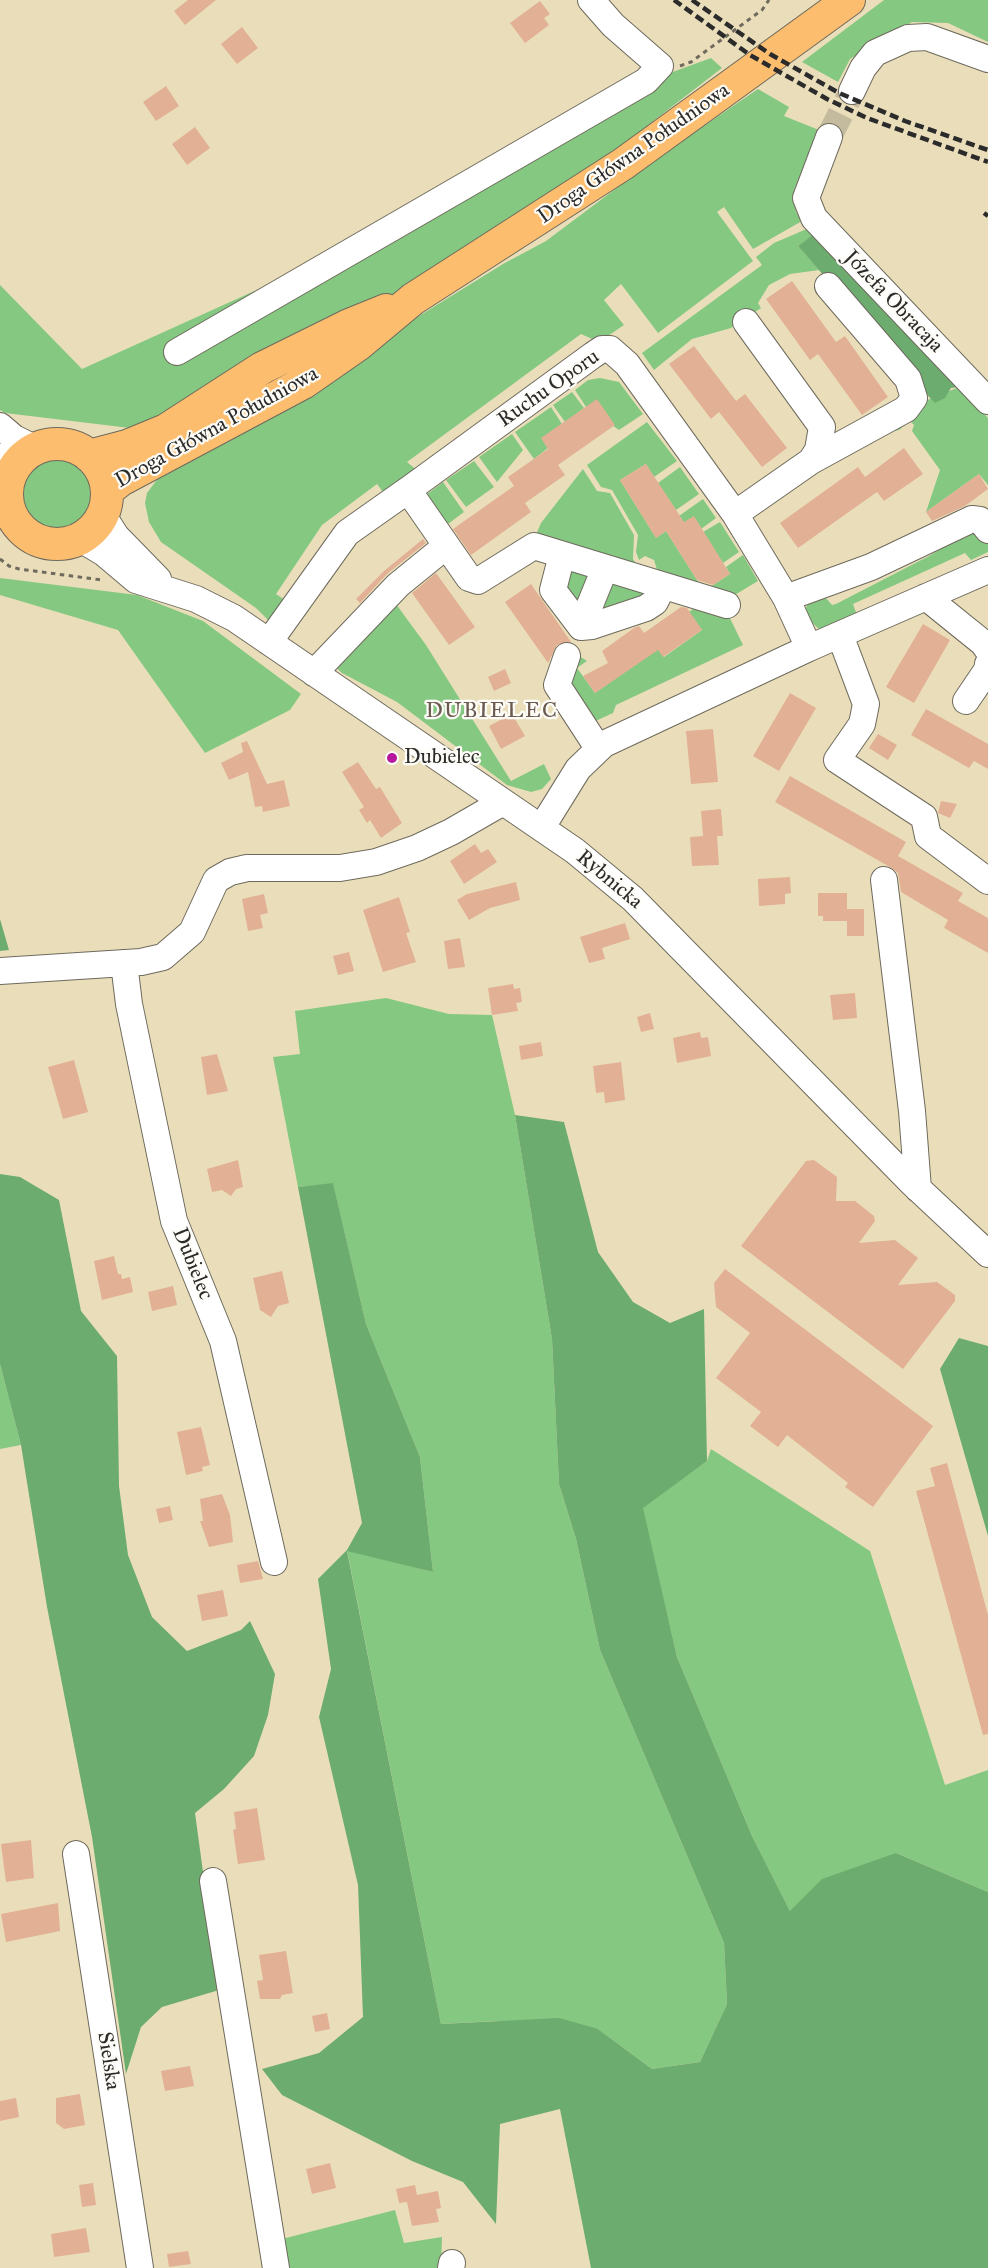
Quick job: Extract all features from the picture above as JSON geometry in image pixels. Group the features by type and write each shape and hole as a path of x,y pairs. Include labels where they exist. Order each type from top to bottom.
{"main road":[{"name":"Droga Główna Południowa","path":"105,503 121,480 303,383 359,344 413,299 633,157 849,0"},
{"name":"Droga Główna Południowa","path":"89,456 127,446 166,430 279,360 349,325 413,299"},
{"path":"61,444 79,449 89,456 103,475 105,503 90,531 79,538 52,543 14,536 13,518 5,484 19,462 36,449 61,444"}],"street":[{"path":"177,352 646,81 660,66 613,25 591,0"},
{"path":"852,91 863,68 875,53 908,38 927,37 988,59"},
{"name":"Józefa Obracaja","path":"829,137 806,198 814,218 988,401"},
{"path":"735,514 810,461 906,409 914,398 908,379 828,286"},
{"path":"746,322 822,427 818,450 810,461"},
{"name":"Ruchu Oporu","path":"269,642 347,533 592,356 603,349 610,349 627,364 735,514 786,598 809,648"},
{"path":"0,426 14,438 36,449"},
{"path":"408,490 462,572 478,581 534,546 727,605"},
{"name":"Rybnicka","path":"105,503 116,536 167,588"},
{"path":"786,598 871,567 972,519 980,520 988,530"},
{"name":"Rybnicka","path":"79,538 104,553 136,580 167,588 222,611 575,851 633,899 918,1189 988,1254"},
{"path":"314,673 398,585 446,546"},
{"path":"562,555 553,590 581,627"},
{"path":"581,627 605,568"},
{"path":"542,828 570,780 598,748 809,648 988,570"},
{"path":"581,627 592,626 646,608 655,602 663,586"},
{"path":"926,597 983,643 988,664 966,701"},
{"path":"840,635 866,704 862,724 837,760 924,817 928,836 988,881"},
{"path":"567,656 557,685 598,748"},
{"path":"0,971 124,963 163,957 192,932 216,880 230,872 247,868 340,868 376,862 451,832 503,802"},
{"path":"884,880 912,1111 918,1189"},
{"name":"Dubielec","path":"124,963 129,1004 174,1221 223,1341 274,1562"},
{"name":"Sielska","path":"76,1854 140,2268"},
{"path":"213,1881 276,2268"},
{"name":"Sielska","path":"129,2113 155,2268"}],"path":[{"path":"660,66 676,66 691,62 762,10 769,0"}],"green space":[{"path":"884,0 988,0 988,42 948,23 912,22 850,59 838,82 802,62"},
{"path":"711,58 722,68 599,163 455,263 355,314 157,426 130,428 5,413 0,410 0,285 82,369 325,259 667,74"},
{"path":"758,89 789,107 784,116 819,130 794,190 796,212 802,221 753,249 724,207 717,212 753,261 658,333 621,284 604,300 624,325 599,342 581,334 407,462 419,472 386,496 377,484 322,525 276,594 288,602 272,624 256,608 161,542 149,522 145,503 147,493 159,477 503,264 546,241 654,160"},
{"path":"809,228 815,233 798,246 819,270 790,274 769,285 758,303 761,308 731,328 692,339 654,370 642,353 762,265 756,257 774,243"},
{"path":"815,233 959,387 951,388 945,398 935,403 931,399 798,246"},
{"path":"600,378 619,382 643,414 619,430 586,407 575,390 588,380"},
{"path":"959,387 988,418 988,485 979,474 926,512 940,470 912,431 914,425 910,421 899,430 878,434 923,402"},
{"path":"572,392 584,408 565,422 553,405"},
{"path":"551,407 562,424 548,448 534,459 515,432"},
{"path":"647,422 677,461 654,477 646,464 620,480 656,538 666,531 704,591 659,576 654,560 645,556 639,560 636,552 638,535 612,490 601,487 587,465"},
{"path":"512,434 523,450 497,482 479,457"},
{"path":"57,457 78,463 88,473 94,494 88,515 78,525 57,531 36,525 26,515 20,494 26,473 36,463"},
{"path":"474,461 494,487 466,507 446,480"},
{"path":"680,467 699,494 676,510 658,483"},
{"path":"583,469 597,491 610,493 634,535 633,559 640,570 535,537 541,523"},
{"path":"443,482 464,512 444,527 426,495"},
{"path":"703,499 716,518 701,529 683,523 679,516"},
{"path":"720,522 739,552 723,563 703,532"},
{"path":"971,531 988,539 988,552 971,560 965,553 853,604 858,618 829,630 818,628 809,620 805,610 809,601 825,597 832,605 836,604 929,556"},
{"path":"743,555 758,581 728,599 704,591 730,574 726,567"},
{"path":"565,567 597,576 582,616 561,588"},
{"path":"0,578 137,595 203,621 301,694 290,710 205,753 118,630 0,595"},
{"path":"610,582 648,592 644,602 599,612"},
{"path":"393,600 426,645 511,781 544,764 551,779 542,789 531,792 507,785 397,702 342,673 331,663"},
{"path":"699,605 727,612 743,645 616,705 613,713 589,724 563,686 573,652 587,661 577,668 595,693 658,649 664,657 702,630 689,612"},
{"path":"0,919 9,950 0,951"},
{"path":"386,998 449,1014 492,1015 515,1115 552,1339 559,1484 576,1539 600,1650 724,1943 727,2004 700,2062 652,2069 598,2029 496,2021 441,2024 347,1550 433,1572 420,1457 366,1324 333,1184 298,1187 273,1057 300,1054 295,1011"},
{"path":"515,1115 564,1122 598,1252 633,1302 670,1323 704,1309 707,1461 643,1508 677,1657 752,1836 790,1911 822,1879 896,1853 988,1892 988,2268 591,2268 560,2109 500,2124 496,2224 463,2182 412,2161 282,2095 262,2069 319,2053 363,2017 358,1885 319,1717 331,1669 318,1579 347,1550 362,1523 298,1187 333,1183 366,1324 420,1457 433,1572 347,1551 441,2024 559,2018 598,2029 652,2069 700,2062 727,2004 724,1943 600,1650 576,1539 559,1484 552,1339"},
{"path":"0,1174 20,1177 59,1200 81,1311 117,1356 119,1486 128,1555 152,1617 187,1651 241,1630 250,1621 275,1674 268,1715 254,1756 224,1789 195,1813 219,1990 162,2007 141,2027 126,2074 92,1837 47,1607 21,1445 0,1364"},
{"path":"959,1338 988,1346 988,1536 940,1369"},
{"path":"0,1364 21,1445 0,1449"},
{"path":"711,1449 870,1551 945,1785 988,1770 988,1892 896,1853 790,1911 752,1836 677,1657 642,1507 707,1461"},
{"path":"395,2210 404,2243 442,2237 441,2268 284,2268 278,2240"}],"building":[{"path":"188,0 216,0 185,25 174,11"},
{"path":"540,1 550,14 544,18 549,25 525,43 510,23"},
{"path":"242,27 258,48 237,64 221,44"},
{"path":"166,86 179,106 156,121 143,102"},
{"path":"195,127 210,148 187,165 172,144"},
{"path":"792,281 836,342 845,336 888,397 862,415 818,354 810,360 766,299"},
{"path":"694,346 736,401 745,394 787,448 762,467 719,412 711,419 669,364"},
{"path":"597,399 615,425 558,465 565,475 525,503 531,512 471,555 453,529 514,486 508,477 548,449 541,438"},
{"path":"904,448 923,474 884,501 877,492 798,548 780,523 858,467 865,477"},
{"path":"646,464 684,522 694,516 730,574 713,585 697,580 666,531 656,538 620,480"},
{"path":"979,474 988,489 965,506 932,521 926,512"},
{"path":"423,539 426,543 388,573 360,603 356,599 384,571"},
{"path":"436,573 475,627 449,645 412,593"},
{"path":"531,584 571,642 557,645 548,663 505,602"},
{"path":"681,607 687,608 702,630 663,657 658,650 595,693 583,676 608,663 602,651 634,628 639,626 644,633"},
{"path":"923,624 950,640 914,703 886,687"},
{"path":"505,669 511,683 494,691 488,677"},
{"path":"790,693 816,708 779,771 753,756"},
{"path":"926,709 988,744 988,769 974,761 969,768 911,735"},
{"path":"512,714 525,736 501,749 489,726"},
{"path":"713,729 718,782 691,784 686,731"},
{"path":"878,734 897,745 888,760 869,748"},
{"path":"247,741 267,784 284,780 290,806 263,812 262,806 255,807 248,772 229,780 221,763 243,752 241,743"},
{"path":"358,762 376,789 380,787 402,823 381,838 370,820 367,823 359,810 364,807 342,772"},
{"path":"790,776 906,842 898,856 963,893 958,901 988,918 988,953 944,928 948,920 901,892 898,873 890,867 775,802"},
{"path":"941,801 957,804 950,818 938,813"},
{"path":"721,809 723,836 717,836 719,865 692,866 690,837 703,836 701,811"},
{"path":"475,844 481,853 488,849 497,862 464,884 450,861"},
{"path":"790,877 791,893 785,894 785,904 759,906 758,879"},
{"path":"516,882 520,900 490,908 469,920 457,900 467,894"},
{"path":"818,893 847,893 847,909 864,909 864,936 847,936 847,921 823,921 823,916 818,916"},
{"path":"264,894 268,913 260,915 263,928 248,931 242,899"},
{"path":"399,897 410,932 406,933 416,962 383,972 363,910"},
{"path":"625,923 630,939 602,948 605,959 589,963 580,937"},
{"path":"460,938 465,967 448,969 444,941"},
{"path":"349,952 354,971 338,975 333,956"},
{"path":"513,984 514,989 520,988 522,1002 516,1003 518,1011 492,1015 488,988"},
{"path":"855,993 857,1018 833,1020 830,995"},
{"path":"650,1013 654,1029 641,1032 637,1017"},
{"path":"700,1032 701,1038 708,1037 711,1056 677,1063 673,1038"},
{"path":"541,1042 543,1056 521,1060 519,1046"},
{"path":"217,1054 228,1091 207,1095 201,1057"},
{"path":"74,1060 88,1112 63,1119 48,1067"},
{"path":"621,1062 625,1100 605,1103 604,1092 596,1093 593,1066"},
{"path":"238,1160 243,1187 236,1189 231,1196 222,1190 212,1192 207,1169"},
{"path":"814,1160 837,1177 836,1201 855,1201 874,1216 875,1221 859,1243 895,1240 918,1258 898,1285 937,1282 955,1295 955,1301 903,1369 741,1246 806,1161"},
{"path":"114,1256 118,1274 121,1274 122,1279 130,1277 133,1292 102,1300 94,1261"},
{"path":"725,1269 933,1426 873,1507 845,1487 848,1483 787,1435 778,1447 750,1426 761,1412 716,1378 750,1333 716,1307 714,1283"},
{"path":"282,1271 289,1303 278,1306 271,1317 260,1310 253,1278"},
{"path":"173,1286 177,1305 152,1311 148,1292"},
{"path":"201,1427 210,1465 202,1467 203,1471 186,1475 177,1432"},
{"path":"947,1463 988,1615 988,1734 983,1735 916,1491 935,1486 930,1468"},
{"path":"222,1494 230,1515 233,1542 209,1547 200,1521 203,1521 200,1499"},
{"path":"170,1506 173,1520 159,1523 156,1509"},
{"path":"258,1561 263,1579 240,1583 237,1565"},
{"path":"223,1590 228,1616 202,1621 197,1595"},
{"path":"257,1808 265,1860 238,1864 233,1830 236,1829 234,1812"},
{"path":"31,1840 34,1878 6,1882 1,1844"},
{"path":"58,1903 60,1931 6,1942 1,1914"},
{"path":"286,1951 293,1993 282,1995 280,1999 260,1999 257,1981 263,1980 259,1955"},
{"path":"327,2013 330,2029 315,2032 312,2016"},
{"path":"190,2066 194,2086 165,2091 161,2071"},
{"path":"80,2094 85,2125 64,2129 56,2123 56,2098"},
{"path":"16,2098 19,2117 0,2121 0,2101"},
{"path":"330,2163 336,2188 312,2194 306,2169"},
{"path":"93,2183 96,2205 82,2207 79,2185"},
{"path":"415,2185 417,2195 438,2191 441,2208 436,2209 439,2222 412,2226 407,2202 399,2203 396,2189"},
{"path":"86,2228 90,2252 54,2257 51,2234"},
{"path":"188,2251 191,2264 169,2267 167,2254"}],"tunnel":[{"path":"829,137 852,91"}],"railway":[{"path":"674,0 750,55 827,99 867,118 988,162"},
{"path":"692,0 770,54 839,93 905,121 988,150"},
{"path":"984,213 988,216"}],"place":[{"name":"Dubielec","path":"392,758"}],"district":[{"name":"DUBIELEC","path":"492,712"}]}
